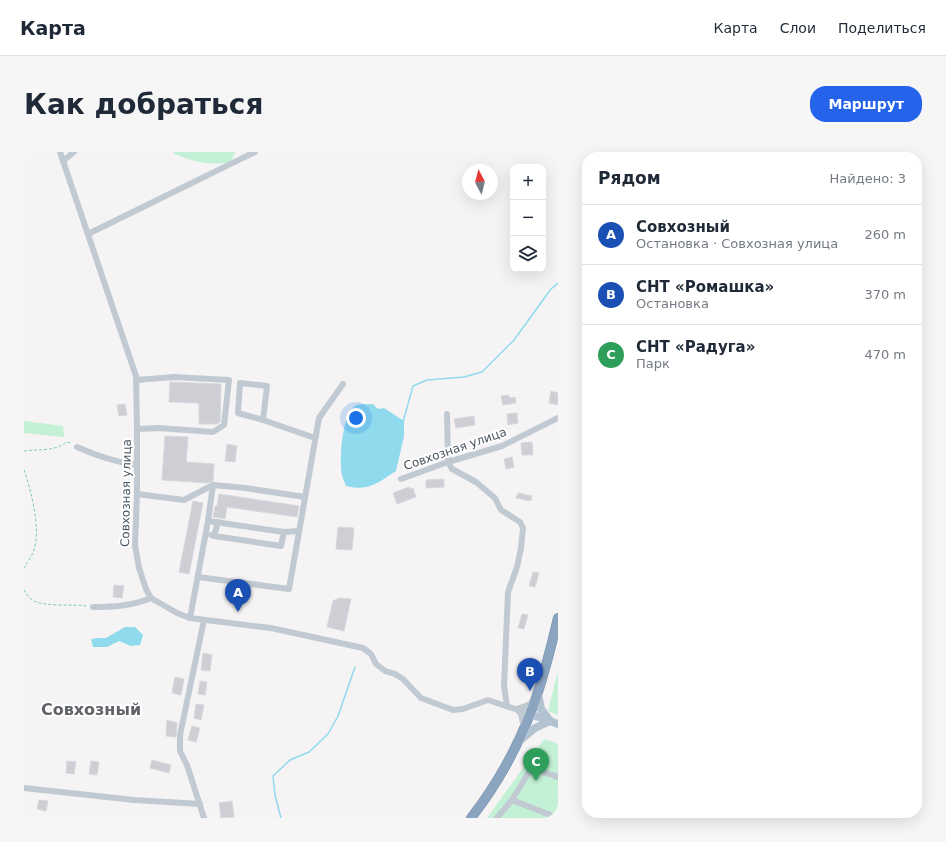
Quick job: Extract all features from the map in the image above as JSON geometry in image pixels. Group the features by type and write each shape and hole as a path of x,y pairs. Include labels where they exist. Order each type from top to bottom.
{"highway":[{"path":"471,818 496,783 518,742 536,696 558,618"}],"main road":[{"path":"536,696 541,709 554,723"},
{"path":"530,714 554,723"},
{"path":"518,742 535,728 554,723"}],"street":[{"name":"Совхозная улица","path":"60,152 136,378 138,429 135,545 138,568 151,598"},
{"path":"63,161 74,152"},
{"path":"88,234 255,152"},
{"path":"136,378 174,377 229,380 224,425 213,432 159,428 138,429"},
{"path":"263,420 267,386 240,384 238,413 315,438"},
{"path":"198,577 289,589 318,418 343,384"},
{"path":"447,414 448,462 452,469 481,486 495,498 502,510 520,522 523,528 517,567 508,592 504,686 507,706"},
{"name":"Совхозная улица","path":"401,479 448,462 502,446 558,418"},
{"path":"77,447 97,456 119,463 137,465"},
{"path":"137,494 184,500 213,485 305,497"},
{"path":"190,618 206,535 213,485"},
{"path":"208,521 284,532 299,531"},
{"path":"214,536 218,522"},
{"path":"206,535 281,546 284,532"},
{"path":"93,607 117,607 140,603 151,598 177,613 190,618 271,628 363,648 371,654 376,664 385,671 395,674 403,679 421,698 453,710 463,709 488,700 530,714"},
{"path":"204,620 180,735 180,751 187,765 204,818"},
{"path":"517,709 528,705 536,696"},
{"path":"517,709 521,714 524,728"},
{"path":"497,818 512,800 529,772 537,770 558,777"},
{"path":"24,788 134,800 200,804"},
{"path":"512,800 558,818"}],"path":[{"path":"24,451 42,450 61,446 66,442 72,443 77,447"},
{"path":"24,470 28,482 36,524 35,546 24,568"},
{"path":"24,590 32,600 45,604 93,607"}],"green space":[{"path":"174,152 235,152 231,162 216,164 195,161 174,154"},
{"path":"24,421 63,426 64,437 24,433"},
{"path":"558,671 558,715 548,711"},
{"path":"544,739 558,744 558,818 487,818"}],"water":[{"path":"373,404 378,409 384,408 404,421 404,436 396,471 379,482 367,487 354,488 346,486 341,468 341,449 344,427 351,410 355,406"},
{"path":"125,627 135,627 143,635 140,645 131,646 119,641 107,647 93,647 91,639 106,638"}],"building":[{"path":"170,382 221,384 220,422 217,424 199,424 199,403 169,402"},
{"path":"551,391 558,393 558,405 549,403"},
{"path":"509,395 509,398 515,397 516,403 503,405 501,396"},
{"path":"125,404 127,415 119,416 117,405"},
{"path":"517,413 518,423 508,425 507,414"},
{"path":"474,416 475,425 456,428 454,419"},
{"path":"165,436 188,437 186,462 214,464 213,481 208,483 162,480"},
{"path":"532,442 533,455 522,455 521,443"},
{"path":"227,444 237,446 235,462 225,461"},
{"path":"512,457 514,467 506,469 504,459"},
{"path":"444,479 444,487 426,488 426,480"},
{"path":"409,487 410,489 413,488 416,497 397,504 393,493"},
{"path":"518,493 532,496 531,501 516,498"},
{"path":"219,494 299,506 297,517 227,507 225,519 213,517"},
{"path":"193,501 203,503 189,574 179,572"},
{"path":"338,527 354,528 352,550 336,549"},
{"path":"533,572 539,573 535,587 529,586"},
{"path":"114,585 124,586 122,598 113,597"},
{"path":"339,598 351,599 344,631 327,627 333,601"},
{"path":"522,614 528,615 524,629 518,628"},
{"path":"203,653 212,655 210,671 201,670"},
{"path":"175,677 184,679 181,695 172,693"},
{"path":"200,681 207,682 205,695 198,694"},
{"path":"196,704 204,705 201,720 194,718"},
{"path":"167,720 177,723 176,737 166,736"},
{"path":"192,726 200,728 196,742 188,740"},
{"path":"152,760 171,765 169,773 150,768"},
{"path":"67,761 76,762 74,774 66,773"},
{"path":"91,761 99,762 97,775 89,774"},
{"path":"39,800 48,801 46,811 37,809"},
{"path":"232,801 234,817 221,818 219,803"}],"waterway":[{"path":"403,422 413,386 427,380 464,377 482,372 514,340 551,289 558,283"},
{"path":"281,818 275,795 273,776 290,760 309,752 328,734 338,716 355,667"}],"place":[{"name":"Совхозный","path":"238,612"},
{"name":"СНТ «Ромашка»","path":"530,691"},
{"name":"СНТ «Радуга»","path":"536,781"}],"district":[{"name":"Совхозный","path":"91,709"}]}
